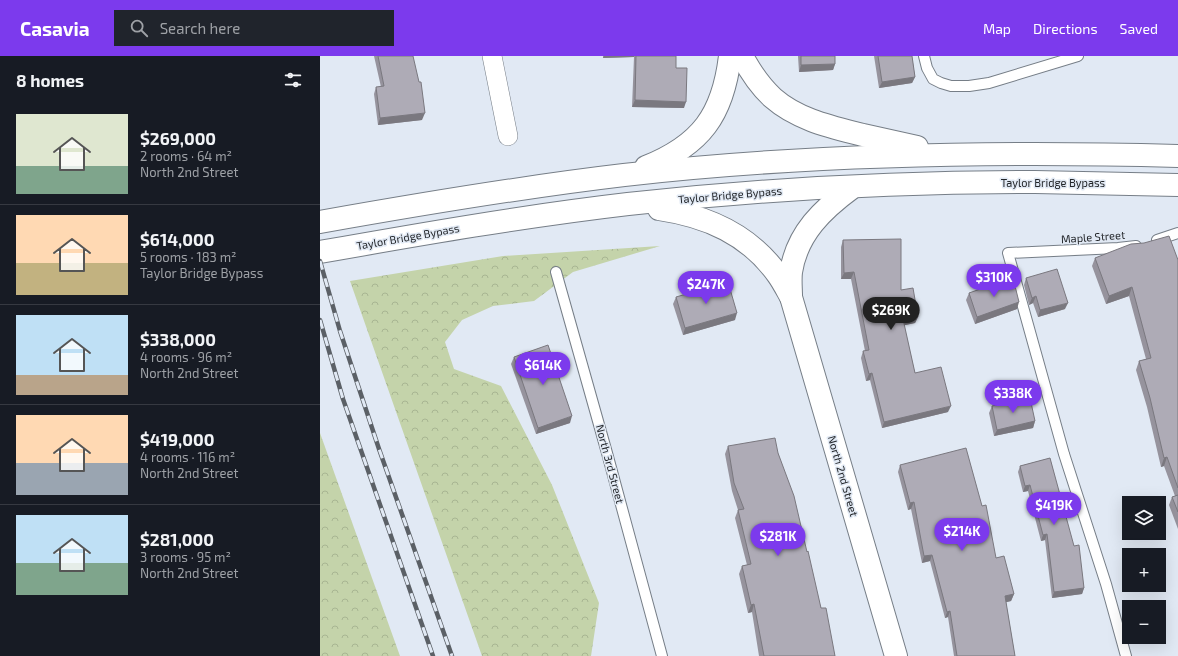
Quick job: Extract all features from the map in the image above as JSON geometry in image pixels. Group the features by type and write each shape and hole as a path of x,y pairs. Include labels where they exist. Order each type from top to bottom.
{"main road":[{"path":"625,175 663,160 680,150 694,139 708,123 719,102 727,79 730,56"},
{"path":"742,56 758,80 773,98 792,111 812,121 838,129 945,154"},
{"path":"320,222 533,187 625,175 739,164 851,157 945,154 1035,153 1178,156"},
{"name":"Taylor Bridge Bypass","path":"320,252 537,216 628,204 742,194 853,187 1035,182 1178,185"},
{"path":"790,297 791,272 796,253 804,235 817,217 827,207 853,187"},
{"path":"628,204 682,212 708,220 728,230 749,244 764,258 778,275 790,297"},
{"name":"North 2nd Street","path":"790,297 896,656"}],"street":[{"path":"492,56 508,136"}],"lane":[{"path":"924,56 927,68 933,79 951,86 968,86 989,83 1078,56"},
{"name":"Maple Street","path":"1126,656 1106,584 1064,454 1008,253 1118,248 1160,240 1178,233"},
{"name":"North 3rd Street","path":"556,272 610,461 662,656"}],"green space":[{"path":"660,246 573,272 534,301 493,306 462,320 445,342 454,369 501,386 552,485 599,603 591,656 482,656 350,281 503,256"},
{"path":"320,433 400,656 320,656"}],"building":[{"path":"378,56 413,56 419,82 421,82 425,113 380,118 376,87 384,86"},
{"path":"636,56 676,56 676,68 687,68 686,102 635,100"},
{"path":"801,56 835,56 835,64 801,65"},
{"path":"878,56 912,56 915,77 882,82"},
{"path":"1169,236 1178,260 1178,488 1167,457 1164,458 1150,398 1139,361 1151,358 1132,287 1109,296 1095,258 1131,244 1144,243"},
{"path":"901,239 901,290 913,288 918,317 903,319 915,373 941,367 951,406 884,422 872,373 869,374 863,351 869,350 854,272 844,273 843,240"},
{"path":"1057,269 1068,303 1040,310 1036,296 1032,298 1026,278"},
{"path":"1003,281 1004,284 1014,282 1019,302 977,317 969,293"},
{"path":"728,282 737,313 685,328 676,297"},
{"path":"548,345 572,416 538,428 514,357"},
{"path":"1030,398 1035,421 997,430 992,406"},
{"path":"775,438 778,453 794,496 821,608 826,608 835,656 764,656 754,604 751,605 742,566 751,564 738,510 744,509 734,483 728,446"},
{"path":"966,448 982,506 986,505 996,558 1004,556 1014,594 1005,596 1015,656 957,656 950,611 947,612 932,555 924,556 914,502 910,503 900,465"},
{"path":"1050,458 1074,546 1079,545 1084,588 1054,592 1047,534 1043,535 1030,485 1025,486 1020,466"},
{"path":"1178,495 1178,512 1172,497"}],"railway":[{"path":"320,261 340,331 379,449 452,656"},
{"path":"320,320 343,399 433,656"}]}
